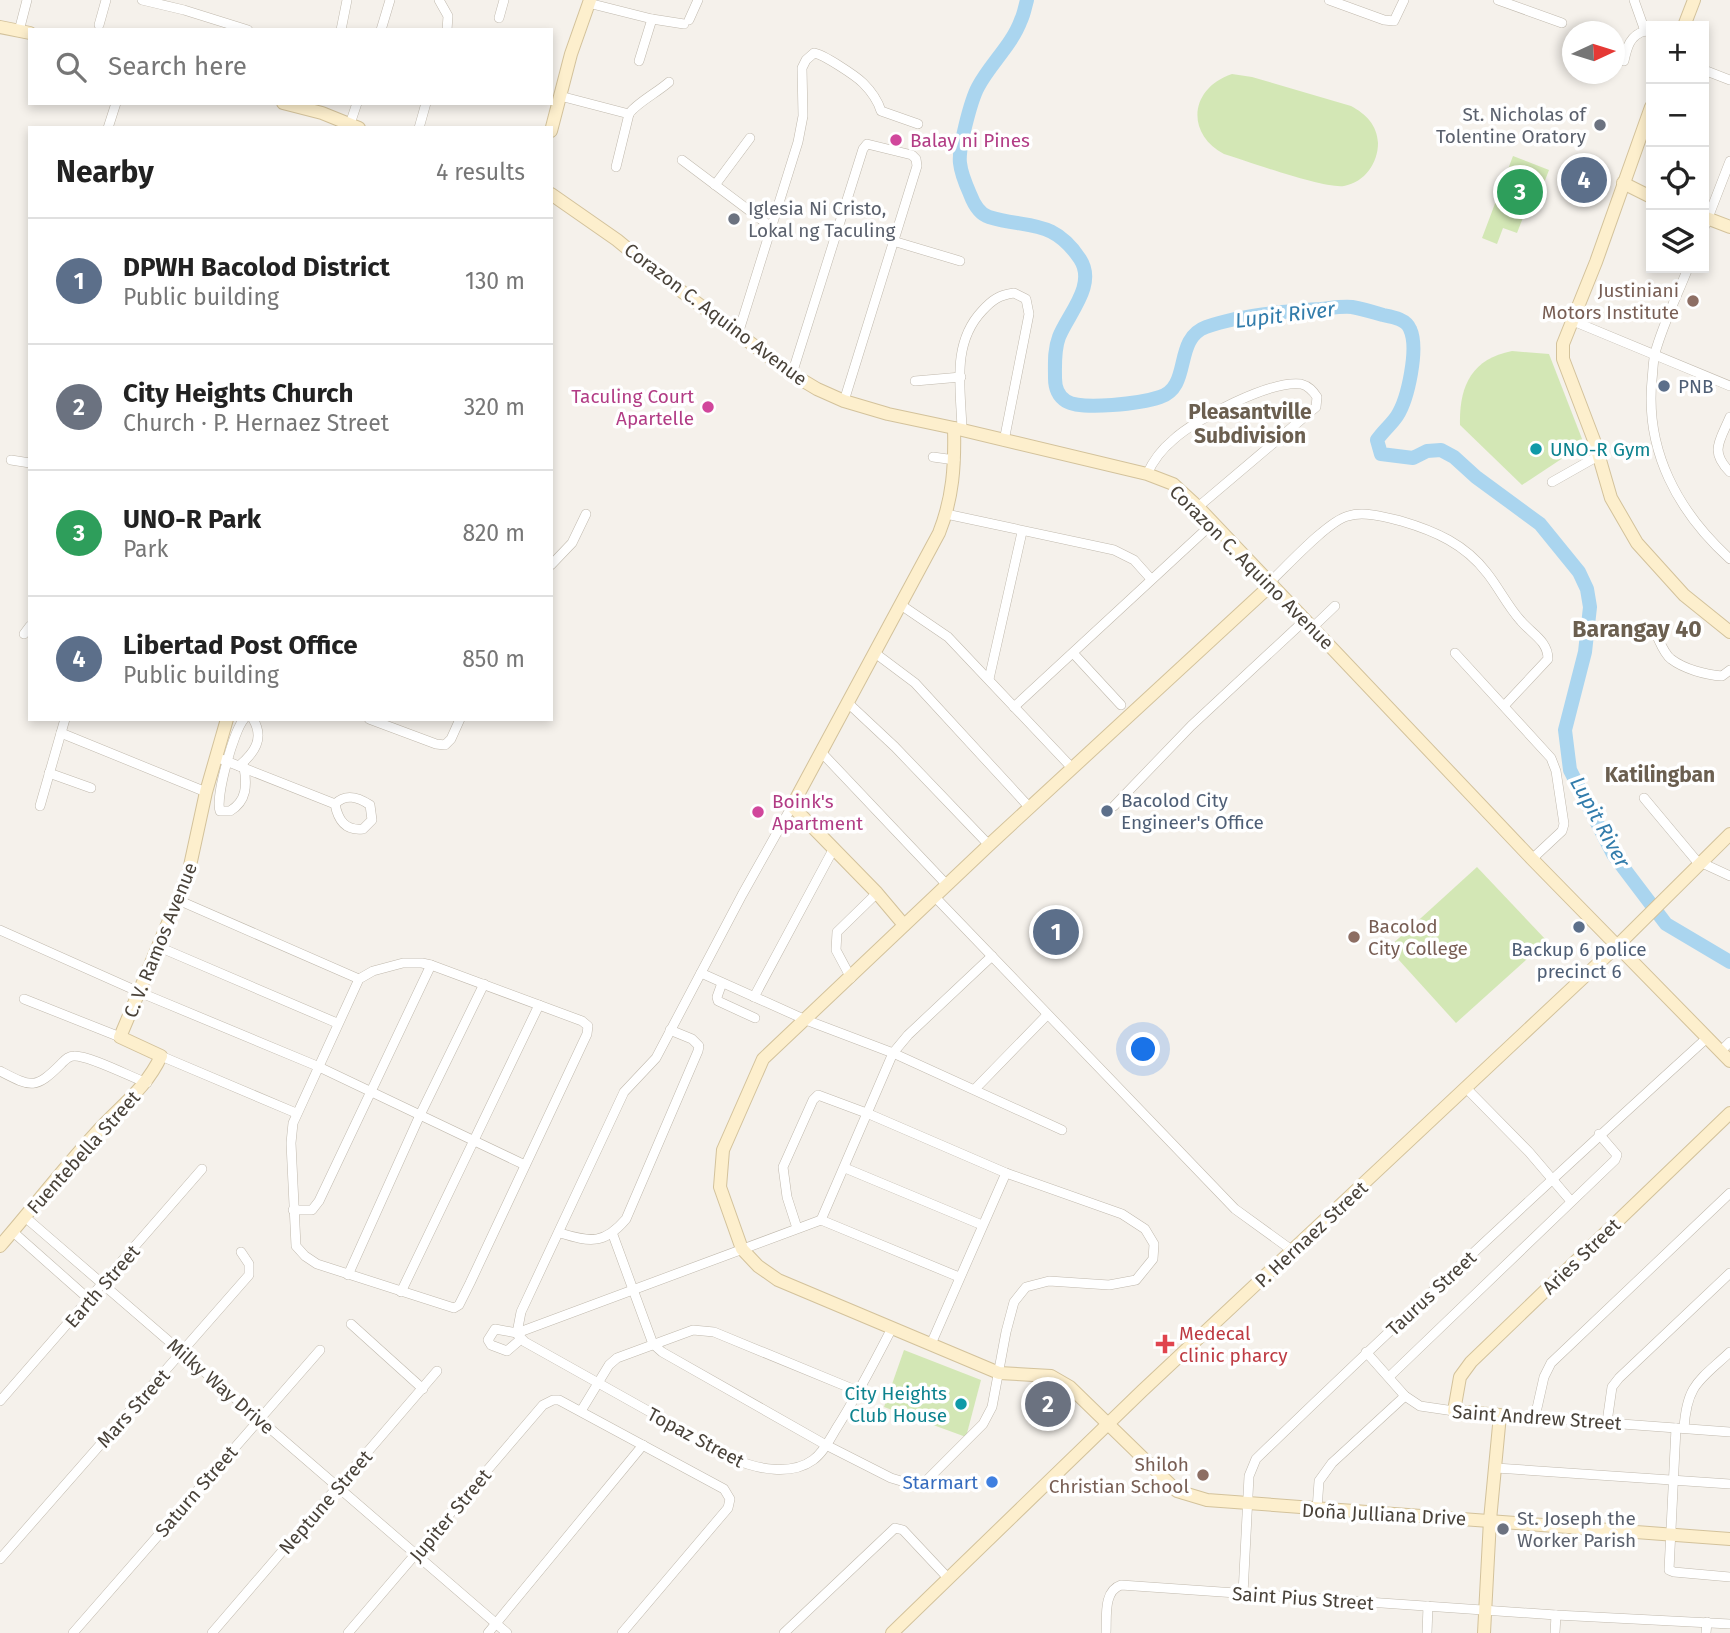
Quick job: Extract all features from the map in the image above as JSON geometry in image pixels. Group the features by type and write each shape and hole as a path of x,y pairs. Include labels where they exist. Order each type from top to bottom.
{"street":[{"path":"0,27 24,32 27,0"},
{"path":"99,25 106,0"},
{"path":"142,0 242,28"},
{"path":"341,28 347,0"},
{"path":"382,28 390,0"},
{"path":"439,0 448,16 447,28"},
{"path":"499,18 504,0"},
{"path":"552,126 589,2 652,19 686,22 698,0"},
{"path":"1329,0 1384,20 1394,21 1404,0"},
{"path":"1498,0 1562,23"},
{"path":"1634,0 1646,27"},
{"path":"1686,21 1694,0"},
{"path":"639,61 652,19"},
{"path":"1625,57 1629,41 1637,34 1646,32"},
{"path":"738,334 798,142 803,116 802,68 810,56 819,54 860,81 879,102 881,111 918,124"},
{"path":"1709,72 1730,80"},
{"path":"616,167 629,114 636,105 669,82"},
{"path":"560,96 629,114"},
{"path":"109,126 115,105"},
{"path":"299,105 323,108 355,126 357,105"},
{"path":"419,126 425,105"},
{"path":"1646,121 1573,321 1563,359 1611,498 1637,543 1684,595 1730,632"},
{"path":"715,185 750,138"},
{"path":"792,374 863,149 867,144 874,144 912,155 917,166 844,401"},
{"path":"682,160 771,227"},
{"path":"1709,211 1730,161"},
{"path":"1623,183 1646,195"},
{"name":"Corazon C. Aquino Avenue","path":"553,195 617,240 792,374 817,389 844,401 888,414 1147,474 1173,484 1271,583 1532,859 1708,1037 1727,1052"},
{"path":"1618,200 1646,197"},
{"path":"1709,222 1730,227"},
{"path":"894,241 960,261"},
{"path":"1686,273 1654,355 1651,415 1662,464 1680,502 1712,543 1730,559"},
{"path":"959,1277 821,1220 519,1336 521,1312 624,1092 656,1058 901,605 946,514 958,429 962,346 968,328 995,298 1014,293 1021,296 1028,305 1029,314 1004,441"},
{"path":"1573,321 1730,386"},
{"path":"915,381 961,377"},
{"path":"1147,474 1151,465 1174,438 1236,401 1278,386 1301,384 1310,388 1317,397 1316,407 1198,507"},
{"path":"1730,418 1717,446 1717,455 1730,472"},
{"path":"1552,482 1598,456"},
{"path":"933,457 955,460"},
{"path":"11,460 28,463"},
{"path":"553,564 562,557 572,543 586,514"},
{"path":"946,514 1124,553 1152,579"},
{"path":"741,1249 719,1187 723,1150 763,1059 1333,524 1347,516 1382,516 1421,527 1458,544 1485,570 1521,621 1548,650 1548,659 1504,706"},
{"path":"1014,707 1213,523"},
{"path":"989,679 1022,531"},
{"path":"901,605 948,637 1073,769"},
{"path":"1114,806 1191,726 1308,624 1335,606"},
{"path":"1656,634 1671,660 1711,675 1722,676 1730,670"},
{"path":"874,653 915,683 1030,808"},
{"path":"1073,653 1121,705"},
{"path":"1455,653 1551,758 1556,771 1564,824 1562,831 1532,859"},
{"path":"848,703 895,747 989,845"},
{"path":"40,806 64,721"},
{"name":"C. V. Ramos Avenue","path":"120,1037 192,864 206,792 222,760 227,721"},
{"path":"243,721 222,760 220,811 230,811 243,799 246,784 242,766 257,746 257,728 254,721"},
{"path":"374,721 445,745 459,721"},
{"path":"61,733 206,792"},
{"path":"822,753 947,885"},
{"path":"222,760 335,804"},
{"path":"49,773 91,788"},
{"path":"345,797 358,798 370,805 372,820 363,829 349,827 339,820 335,804 345,797"},
{"path":"1644,798 1701,864 1730,876"},
{"path":"792,806 877,893 904,925"},
{"name":"P. Hernaez Street","path":"892,1633 1109,1423 1617,946 1730,834"},
{"path":"754,996 834,848"},
{"path":"851,978 836,950 837,932 877,893"},
{"path":"935,897 1235,1209 1293,1251"},
{"path":"177,900 359,979"},
{"path":"0,930 139,992 317,1066 525,1165"},
{"path":"159,947 337,1023"},
{"path":"821,1220 869,1114 893,1053 908,1035 992,956"},
{"path":"392,965 431,965 586,1023 589,1030 459,1306 451,1308 317,1264 296,1246 291,1133 296,1113 359,979 362,975 392,965"},
{"path":"293,1210 312,1210 318,1201 431,965"},
{"path":"701,973 806,1020 893,1053 1062,1130"},
{"path":"722,983 716,997 718,1001 755,1018"},
{"path":"348,1275 420,1115 484,984"},
{"path":"24,999 296,1113"},
{"path":"401,1292 539,1005"},
{"path":"975,1089 1047,1015"},
{"path":"559,1233 584,1240 613,1235 626,1219 698,1051 696,1042 670,1030"},
{"name":"Taurus Street","path":"1243,1594 1249,1476 1256,1460 1366,1352 1553,1180 1599,1134 1708,1037"},
{"path":"0,1071 20,1082 38,1084 65,1059 78,1056 147,1083"},
{"name":"Fuentebella Street","path":"0,1246 114,1114 147,1083 161,1056"},
{"path":"1466,1088 1570,1200"},
{"path":"613,1235 653,1344 674,1360 826,1445 891,1478 911,1484 925,1482 984,1424 992,1407 1014,1301 1026,1287 1049,1281 1109,1285 1136,1280 1153,1259 1154,1244 1145,1228 1122,1214 1006,1173 824,1096 813,1100 783,1167 787,1197 796,1228"},
{"name":"Aries Street","path":"1454,1411 1460,1377 1471,1362 1730,1113"},
{"path":"1389,1377 1570,1200 1615,1160 1617,1155 1599,1134"},
{"path":"845,1168 982,1225"},
{"name":"Earth Street","path":"0,1401 104,1285 202,1169"},
{"path":"931,1344 1006,1173"},
{"path":"1535,1417 1544,1377 1551,1363 1730,1193"},
{"name":"Milky Way Drive","path":"24,1217 507,1633"},
{"path":"12,1231 83,1294"},
{"name":"Doña Julliana Drive","path":"741,1249 758,1266 778,1280 999,1373 1051,1376 1070,1387 1177,1491 1207,1500 1730,1539"},
{"name":"Mars Street","path":"0,1559 249,1275 249,1264 241,1252"},
{"path":"1607,1422 1612,1387 1619,1378 1730,1273"},
{"path":"351,1324 423,1389"},
{"name":"Topaz Street","path":"519,1336 597,1384 750,1466 766,1470 794,1467 813,1460 826,1445 860,1392 891,1328"},
{"path":"622,1633 727,1508 730,1499 724,1489 581,1411 608,1365 617,1358 693,1330 714,1332 860,1392"},
{"name":"Saturn Street","path":"73,1633 320,1350"},
{"name":"Saint Andrew Street","path":"1366,1352 1405,1396 1420,1406 1500,1415 1730,1432"},
{"path":"1730,1352 1690,1391 1680,1428 1672,1480 1669,1570 1730,1577"},
{"name":"Neptune Street","path":"212,1633 438,1371"},
{"path":"1317,1510 1319,1481 1332,1463 1405,1396"},
{"name":"Jupiter Street","path":"348,1633 543,1405 553,1400 566,1402 581,1411"},
{"path":"1484,1633 1490,1520 1500,1415"},
{"path":"488,1633 643,1445"},
{"path":"1496,1468 1730,1484"},
{"path":"784,1633 895,1528 904,1530 948,1578"},
{"name":"Saint Pius Street","path":"1106,1633 1109,1594 1121,1585 1556,1615 1730,1624"},
{"path":"1427,1633 1428,1606"},
{"path":"1555,1633 1556,1615"},
{"path":"1706,1633 1707,1622"}],"green space":[{"path":"1232,74 1252,77 1351,106 1361,113 1373,125 1378,143 1376,158 1369,170 1351,184 1334,186 1224,154 1211,145 1198,123 1201,100 1208,89"},
{"path":"1513,156 1549,170 1531,217 1524,215 1517,233 1503,228 1497,244 1482,238"},
{"path":"1512,351 1549,354 1584,444 1522,485 1460,425 1462,399 1470,377 1486,361"},
{"path":"1477,867 1547,941 1456,1023 1388,948"},
{"path":"904,1350 981,1380 966,1437 884,1407"}],"waterway":[{"name":"Lupit River","path":"1027,0 1017,29 975,93 963,136 960,163 971,197 982,213 1003,221 1050,231 1070,246 1080,259 1084,269 1083,289 1056,347 1055,381 1061,397 1074,404 1098,406 1127,404 1160,397 1170,392 1176,384 1185,352 1196,333 1233,319 1278,312 1348,307 1406,323 1412,337 1411,373 1401,408 1377,440 1381,454 1413,458 1427,451 1441,450 1454,457 1476,477 1540,524 1579,572 1587,589 1590,607 1585,652 1565,730 1570,770 1613,854 1666,924 1730,962"}],"place":[{"name":"St. Nicholas of Tolentine Oratory","path":"1600,125"},
{"name":"Balay ni Pines","path":"896,140"},
{"name":"Libertad Post Office","path":"1584,180"},
{"name":"UNO-R Park","path":"1520,192"},
{"name":"Iglesia Ni Cristo, Lokal ng Taculing","path":"734,219"},
{"name":"Justiniani Motors Institute","path":"1693,301"},
{"name":"PNB","path":"1664,386"},
{"name":"Taculing Court Apartelle","path":"708,407"},
{"name":"UNO-R Gym","path":"1536,449"},
{"name":"Bacolod City Engineer's Office","path":"1107,811"},
{"name":"Boink's Apartment","path":"758,812"},
{"name":"Backup 6 police precinct 6","path":"1579,927"},
{"name":"DPWH Bacolod District","path":"1056,932"},
{"name":"Bacolod City College","path":"1354,937"},
{"name":"Medecal clinic pharcy","path":"1165,1344"},
{"name":"City Heights Club House","path":"961,1404"},
{"name":"City Heights Church","path":"1048,1404"},
{"name":"Shiloh Christian School","path":"1203,1475"},
{"name":"Starmart","path":"992,1482"},
{"name":"St. Joseph the Worker Parish","path":"1503,1529"}],"district":[{"name":"Pleasantville Subdivision","path":"1250,424"},
{"name":"Barangay 40","path":"1637,629"},
{"name":"Katilingban","path":"1660,775"}]}
